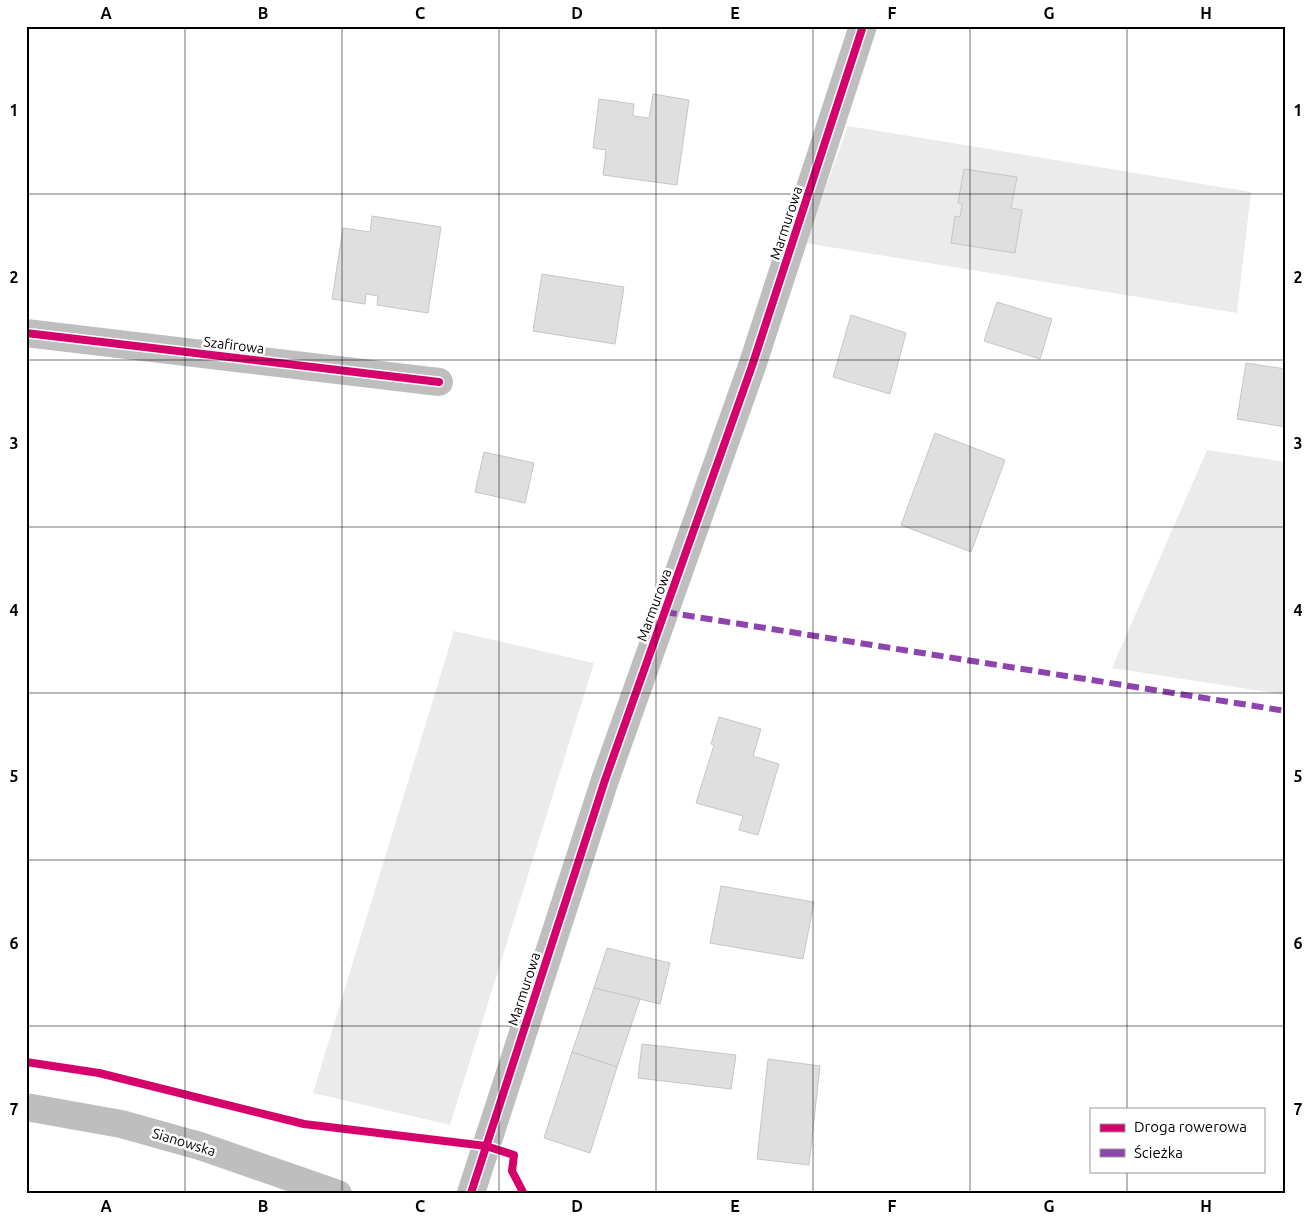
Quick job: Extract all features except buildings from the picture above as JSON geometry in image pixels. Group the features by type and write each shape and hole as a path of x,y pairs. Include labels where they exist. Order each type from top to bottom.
{"street":[{"name":"Marmurowa","path":"471,1194 605,780 752,366 863,26"},
{"name":"Szafirowa","path":"26,333 439,382"},
{"name":"Sianowska","path":"26,1107 121,1124 191,1143 338,1194"}],"shaded area":[{"path":"848,126 1251,192 1237,313 805,243"},
{"path":"1207,450 1286,462 1286,695 1112,668"},
{"path":"454,631 594,663 450,1125 313,1093"}],"marked path":[{"path":"665,612 1286,711"}],"cycle path":[{"path":"471,1193 605,780 752,366 863,26"},
{"path":"26,333 439,382"},
{"path":"26,1062 99,1073 304,1124 486,1146 514,1155 512,1171 524,1194"}]}
